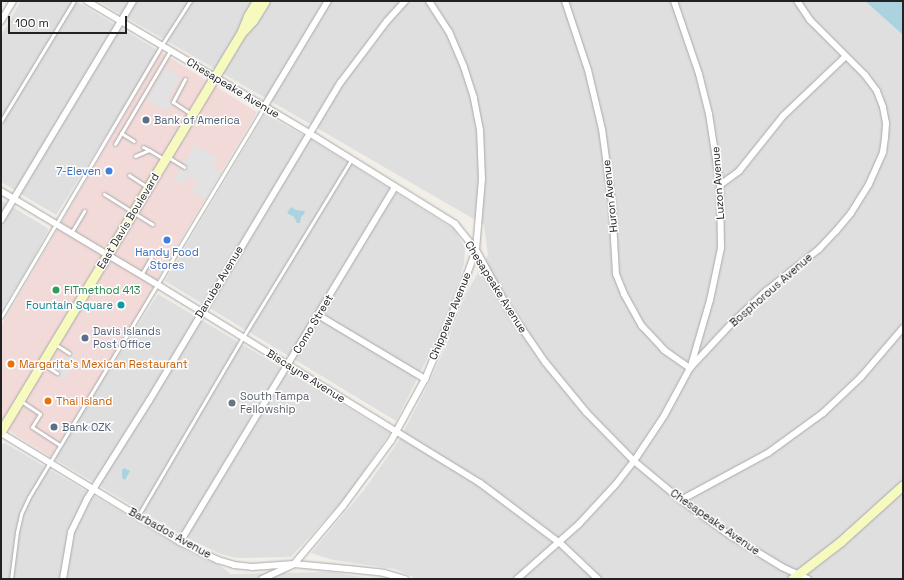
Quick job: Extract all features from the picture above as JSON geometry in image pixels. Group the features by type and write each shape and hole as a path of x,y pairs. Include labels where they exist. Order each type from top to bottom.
{"street":[{"path":"1,22 13,1"},
{"name":"Chesapeake Avenue","path":"87,1 214,78 309,133 455,224 476,250 508,308 545,362 586,412 634,461 681,500 731,536 795,577 808,579"},
{"path":"1,220 133,1"},
{"name":"East Davis Boulevard","path":"1,432 242,31 248,16 257,1"},
{"name":"East Davis Boulevard","path":"242,31 254,20 265,1"},
{"path":"264,107 328,1"},
{"name":"Danube Avenue","path":"63,579 71,532 80,511 149,401 201,312 341,82 387,21 405,1"},
{"name":"Chippewa Avenue","path":"262,579 294,564 348,500 382,455 397,431 425,379 452,315 476,250 482,179 480,130 474,98 464,67 449,32 430,1"},
{"name":"Huron Avenue","path":"565,1 583,55 602,129 612,203 616,274 624,294 642,326 664,350 690,368"},
{"name":"Luzon Avenue","path":"674,1 689,41 708,107 714,136 720,185 721,248 710,300 690,368"},
{"name":"Bosphorous Avenue","path":"517,579 560,543 598,504 634,461 664,416 690,368 732,323 766,291 819,248 836,231 851,213 869,184 884,145 886,123 883,107 877,91 870,81 810,20 797,1"},
{"path":"720,185 739,171 783,116 845,57"},
{"name":"Como Street","path":"180,542 395,188"},
{"name":"Biscayne Avenue","path":"1,191 288,364 480,483 560,543 598,579"},
{"path":"318,315 425,379"},
{"path":"681,500 752,463 818,418 853,385 903,328"},
{"name":"Barbados Avenue","path":"1,432 180,542 218,560 234,565 252,567 294,564 366,571 405,579"},
{"path":"795,577 840,542 903,485"}],"lane":[{"path":"1,121 74,1"},
{"path":"1,317 57,225 161,46 190,1"},
{"path":"115,144 170,51"},
{"path":"185,79 173,102 192,114"},
{"path":"11,579 21,514 49,462 158,285 264,107"},
{"path":"121,133 134,141"},
{"path":"143,147 184,167"},
{"path":"135,156 149,150"},
{"path":"138,516 243,337 351,160"},
{"path":"130,175 148,187"},
{"path":"104,194 152,224"},
{"path":"71,233 84,211"},
{"path":"141,275 151,258"},
{"path":"54,344 69,353"},
{"path":"42,363 57,373"},
{"path":"19,400 40,414 32,427 60,444"}],"shaded area":[{"path":"21,1 76,1 159,51 56,215 1,182 1,36"},
{"path":"98,1 865,1 903,35 903,579 417,579 395,569 333,560 311,553 364,490 398,442 426,389 445,348 467,292 488,255 484,225"},
{"path":"161,52 257,112 159,276 141,311 51,457 17,436 1,424 1,326"},
{"path":"166,67 181,77 168,98 173,102 167,111 146,99"},
{"path":"265,114 317,143 454,229 465,248 464,264 447,319 396,421 165,281"},
{"path":"195,145 217,158 212,166 221,173 205,199 192,192 197,182 188,177 183,185 174,179"},
{"path":"1,200 49,229 26,271 1,311"},
{"path":"158,294 390,433 346,497 291,557 236,558 221,554 185,537 53,458"},
{"path":"69,353 77,358 64,380 56,375"},
{"path":"5,443 187,551 221,566 231,574 331,572 374,579 1,579 1,445"}],"water":[{"path":"865,1 903,1 903,35"},
{"path":"291,207 296,210 304,211 305,213 301,217 300,223 297,223 294,217 287,213"},
{"path":"124,468 130,471 125,480 122,478 122,470"}],"place":[{"name":"Bank of America","path":"146,120"},
{"name":"7-Eleven","path":"109,171"},
{"name":"Handy Food Stores","path":"167,240"},
{"name":"FITmethod 413","path":"56,290"},
{"name":"Fountain Square","path":"121,305"},
{"name":"Davis Islands Post Office","path":"85,338"},
{"name":"Margarita's Mexican Restaurant","path":"11,364"},
{"name":"Thai Island","path":"48,401"},
{"name":"South Tampa Fellowship","path":"232,403"},
{"name":"Bank OZK","path":"54,427"}]}
